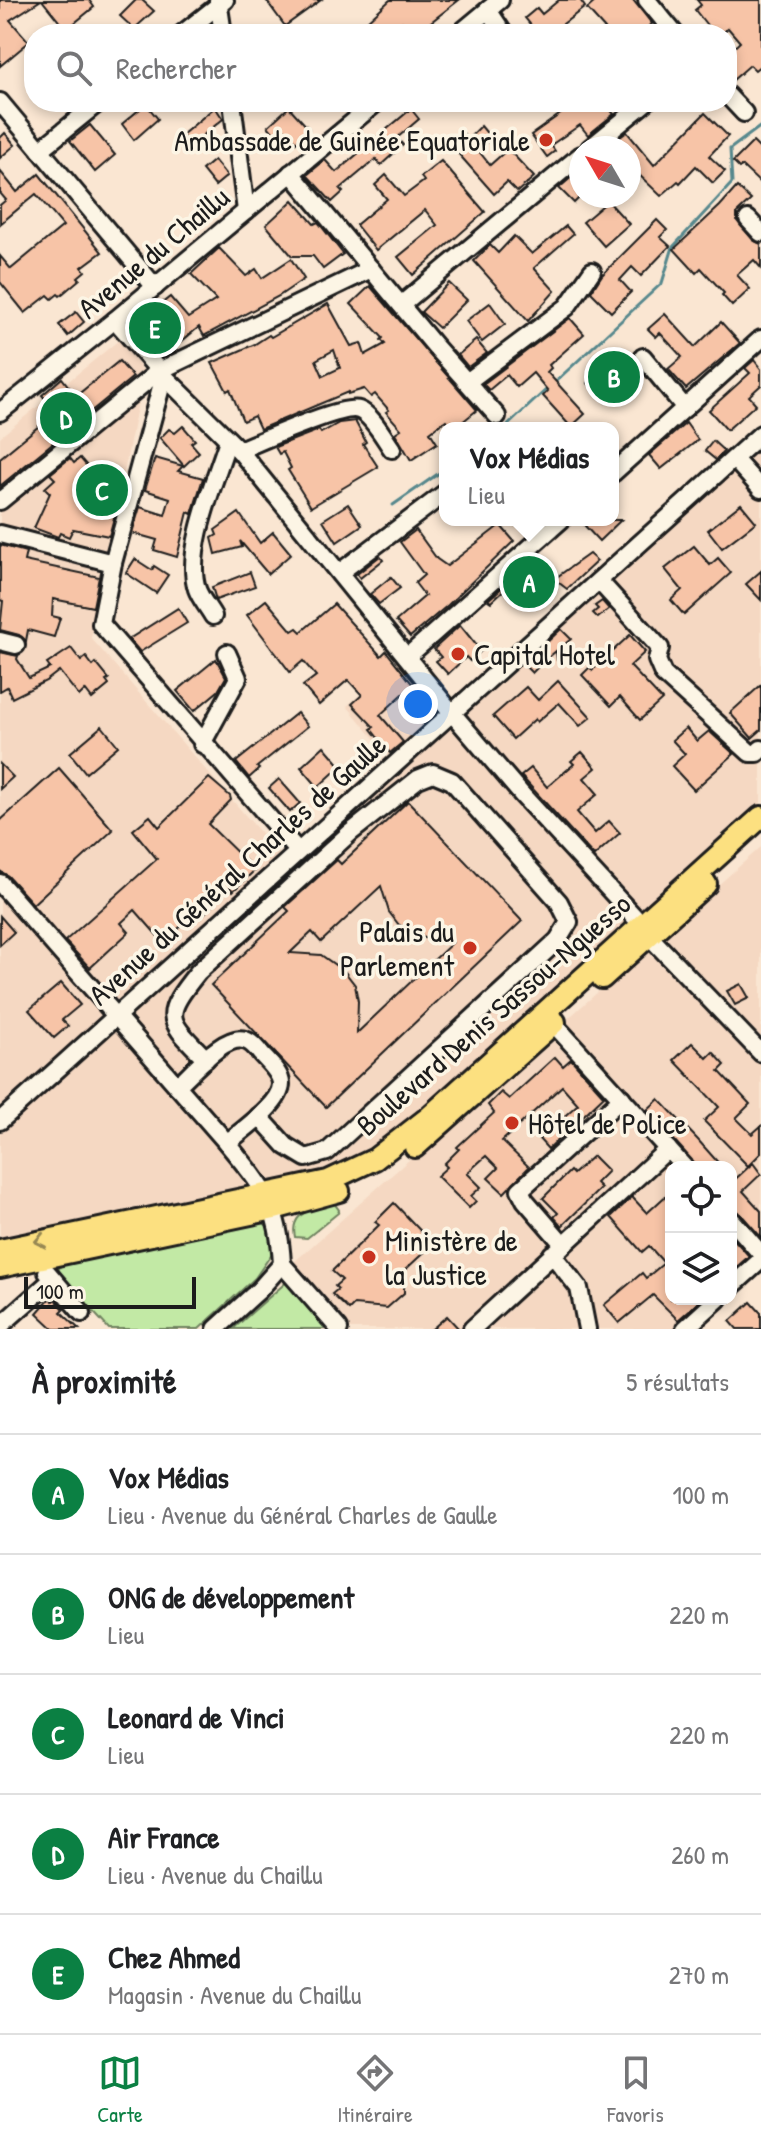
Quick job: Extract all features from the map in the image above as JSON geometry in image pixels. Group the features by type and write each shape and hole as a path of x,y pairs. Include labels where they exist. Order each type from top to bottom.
{"main road":[{"name":"Boulevard Denis Sassou-Nguesso","path":"0,1250 335,1193 387,1168 439,1127 553,1023 761,817"},
{"name":"Boulevard Denis Sassou-Nguesso","path":"0,1267 270,1202 340,1176 375,1159 399,1143 761,834"}],"street":[{"path":"647,0 667,24"},
{"path":"194,24 221,1"},
{"path":"221,1 222,24"},
{"path":"471,24 494,5 501,24"},
{"path":"0,102 155,287"},
{"path":"737,106 744,113"},
{"path":"40,150 87,112"},
{"path":"233,112 246,211"},
{"name":"Avenue du Chaillu","path":"0,412 365,112"},
{"path":"605,136 634,112"},
{"path":"401,305 569,165"},
{"path":"291,173 497,416"},
{"path":"748,219 761,233"},
{"path":"0,501 162,374 371,269"},
{"path":"467,382 567,307 592,271"},
{"path":"115,320 162,374 234,445 523,796 761,1053"},
{"path":"619,468 761,339"},
{"path":"643,357 685,408"},
{"path":"162,374 113,563 101,624 298,851"},
{"path":"234,445 352,409 364,413 392,449"},
{"name":"Avenue du Général Charles de Gaulle","path":"0,1121 761,434"},
{"path":"213,616 195,583 197,535 234,445"},
{"path":"734,459 761,489"},
{"path":"339,573 439,498"},
{"path":"407,657 554,526"},
{"path":"0,534 113,563"},
{"path":"599,581 660,648 657,660 663,674 750,753 761,749"},
{"path":"202,744 238,678 227,653"},
{"path":"206,1059 178,1030 172,1019 172,1009 198,972 350,833 418,779 433,773 452,781 559,902 569,922 558,940 327,1152 306,1158 286,1146 259,1116"},
{"path":"0,883 227,1143 270,1202 281,1238 282,1264 339,1329"},
{"path":"553,1023 679,1161"},
{"path":"177,1086 224,1045 247,1040 255,1047 279,1075 281,1085 276,1100 227,1143"},
{"path":"587,1329 579,1288 520,1190 622,1098"},
{"path":"472,1329 668,1149"},
{"path":"737,1226 761,1254"},
{"path":"39,1259 52,1280 82,1313"},
{"path":"737,1282 761,1260"},
{"path":"216,1329 282,1264"},
{"path":"0,1326 52,1280"},
{"path":"685,1329 711,1305"}],"shaded area":[{"path":"119,340 144,372 91,638 280,855 389,756 347,706 399,661 438,711 761,422 761,803 407,1126 357,1159 292,1178 0,1240 0,437"},
{"path":"761,847 761,1250 737,1272 737,1161 665,1161 665,1305 701,1305 675,1329 348,1329 293,1263"}],"green space":[{"path":"334,1203 338,1213 307,1238 295,1237 294,1228 300,1216"},
{"path":"261,1220 270,1229 275,1249 255,1278 199,1329 109,1329 57,1272 62,1263"},
{"path":"290,1279 334,1329 233,1329"}],"building":[{"path":"0,0 41,0 10,20 24,36 24,46 0,66"},
{"path":"42,0 89,0 94,7 73,24 61,24"},
{"path":"136,0 142,0 154,11 140,24 129,24 120,16"},
{"path":"266,0 321,0 288,24 284,24"},
{"path":"390,0 459,0 428,24 364,24"},
{"path":"559,0 580,0 585,7 563,24 530,24 525,18 537,8 542,14"},
{"path":"597,0 633,0 652,24 600,24 587,9"},
{"path":"697,0 761,0 761,65 755,70 750,65 737,76 737,45 740,42 737,24 706,24 695,10 701,5"},
{"path":"136,112 152,112 158,119 134,140 122,124"},
{"path":"209,112 218,112 223,119 190,146 182,135"},
{"path":"283,112 294,112 309,129 296,142 285,130 277,137 268,126"},
{"path":"407,112 413,112 419,119 397,138 403,145 381,165 376,159 340,189 343,192 332,202 307,175 325,160 336,172"},
{"path":"563,112 614,114 588,135 580,125 551,145 555,151 547,157 531,135"},
{"path":"705,113 728,136 709,156 725,171 713,183 696,166 680,183 678,181 661,196 641,177 641,149 654,165"},
{"path":"90,125 115,155 95,172 70,141"},
{"path":"481,126 491,138 478,150 490,165 508,149 534,177 517,192 507,182 494,194 449,143 462,132 468,139"},
{"path":"5,133 15,145 0,158 0,138"},
{"path":"753,142 761,150 761,184 742,166 739,168 733,162"},
{"path":"214,160 227,176 215,186 202,170"},
{"path":"441,161 485,212 413,275 398,257 437,225 425,210 376,250 356,225 387,199 375,185 386,175 404,196 424,181 421,177"},
{"path":"0,171 17,192 39,174 102,252 82,267 85,271 78,277 80,279 60,296 58,294 52,299 48,295 25,313 0,282 0,256 11,269 63,226 36,194 0,224 0,205 6,200 0,193"},
{"path":"569,179 569,198 559,188"},
{"path":"737,187 751,200 737,213 737,221 753,240 761,244 761,268 754,260 737,275 750,289 732,306 701,268 696,273 674,249"},
{"path":"293,200 314,224 318,222 343,254 323,269 313,256 292,256 266,225"},
{"path":"600,208 614,208 629,224 604,246 583,222"},
{"path":"657,220 667,230 660,237 670,246 641,276 632,267 620,280 631,292 611,312 591,292 602,275"},
{"path":"566,226 573,234 534,268 555,291 528,321 474,261 490,245 498,253 514,236 532,254"},
{"path":"219,248 246,276 256,269 262,278 291,259 304,279 204,336 199,327 182,341 177,334 155,349 135,320 170,297 188,318 216,300 191,274"},
{"path":"449,283 467,300 439,328 421,312"},
{"path":"370,286 477,410 462,422 439,422 430,432 437,443 411,460 395,433 401,429 375,394 371,397 364,389 348,392 260,429 254,416 243,421 230,389 227,391 212,363 269,335 271,337 328,304 351,346 361,343 365,355 385,344 381,340 383,338 351,304","holes":["334,350 340,368 323,376 316,360"]},
{"path":"490,303 505,324 482,342 466,321"},
{"path":"76,312 84,322 68,336 59,325"},
{"path":"665,314 695,347 721,322 740,343 686,389 668,369 682,357 660,333 656,337 648,329"},
{"path":"570,318 584,334 549,365 551,368 547,372 585,414 576,422 566,422 543,396 548,391 533,373 517,387 507,375 489,390 483,384"},
{"path":"476,340 487,353 468,367 458,355"},
{"path":"623,352 640,371 606,402 588,383"},
{"path":"754,360 761,369 761,385 749,396 756,404 727,430 709,410 750,373 745,368"},
{"path":"119,361 133,377 0,486 0,458 56,412 42,395 62,378 76,396"},
{"path":"355,421 366,442 363,444 378,467 311,507 288,470 291,468 283,452 279,454 275,447 319,430 321,433 339,423"},
{"path":"686,423 698,440 661,469 649,455"},
{"path":"183,426 195,440 191,443 199,452 184,466 160,438 169,429 175,433"},
{"path":"713,441 724,451 716,460 705,451"},
{"path":"70,458 74,463 80,458 93,473 124,481 109,536 73,529 69,537 60,533 58,537 34,528 50,493 45,488 55,479 50,474"},
{"path":"155,458 183,466 178,471 203,478 192,514 188,512 177,557 154,550 157,540 132,533 140,507 165,515 170,498 145,490"},
{"path":"348,504 362,525 337,542 323,520"},
{"path":"741,504 756,522 722,548 708,530"},
{"path":"239,513 260,543 273,532 291,554 268,574 240,541 242,547 216,554 212,538 217,535 215,530"},
{"path":"499,526 514,541 410,637 396,621 425,596 415,583 424,575 400,542 416,530 437,559 447,566"},
{"path":"585,526 615,526 599,541"},
{"path":"0,545 26,552 24,561 99,577 93,607 53,599 52,616 60,618 54,637 28,630 26,641 19,635 0,630 3,601 0,600"},
{"path":"694,546 710,565 718,558 731,573 684,615 671,600 682,590 665,569"},
{"path":"589,554 597,561 567,589 554,579"},
{"path":"380,556 383,560 360,578 357,574"},
{"path":"135,559 152,570 154,566 168,575 156,593 126,573"},
{"path":"534,559 552,581 524,605 508,586 491,602 488,600"},
{"path":"761,571 761,600 746,584"},
{"path":"250,572 255,586 216,600 212,587"},
{"path":"391,577 400,588 379,604 370,594"},
{"path":"266,600 292,631 297,628 301,632 334,604 381,656 386,651 413,685 380,715 403,742 390,753 371,729 374,727 352,704 362,695 348,680 319,705 303,686 316,676 303,661 290,672 247,615"},
{"path":"602,601 609,609 598,618 593,613 598,609 595,606"},
{"path":"178,608 187,623 140,652 129,639"},
{"name":"Capital Hotel","path":"460,625 481,651 470,661 466,657 448,674 436,661 441,657 434,649"},
{"path":"561,629 571,639 565,644 566,660 557,660 556,651 543,662 542,647"},
{"path":"630,635 645,652 630,666 662,700 640,720 620,697 611,706 582,675 590,667 592,670"},
{"path":"71,648 81,661 86,657 93,666 96,663 109,679 106,681 109,685 92,699 85,690 79,696 59,671 12,698 7,687 0,691 0,652 18,656 29,678 50,668 47,664"},
{"path":"531,657 539,666 532,673 523,664"},
{"path":"216,659 226,677 218,691 194,711 177,691"},
{"path":"558,681 591,717 580,726 559,703 513,739 493,716 526,687 538,700"},
{"path":"761,685 761,730 752,738 730,713"},
{"path":"297,713 308,726 257,767 259,769 249,778 236,762"},
{"path":"102,726 118,746 86,773 70,753"},
{"path":"686,728 697,741 709,731 734,754 694,790 672,766 685,754 672,740"},
{"path":"324,746 341,766 318,787 301,767"},
{"path":"582,752 596,768 584,778 598,794 577,812 595,833 609,821 620,833 594,856 521,776 531,768 547,787 574,764 571,761"},
{"path":"0,764 13,777 0,789"},
{"path":"59,768 113,830 33,904 0,871 0,821"},
{"path":"209,778 231,800 208,824 255,870 233,891 230,887 200,918 195,914 163,942 135,910 121,923 129,932 90,968 65,941 157,859 133,830 150,816 159,827"},
{"path":"279,779 300,803 290,812 269,788"},
{"name":"Palais du Parlement","path":"408,801 522,921 326,1107 211,985 289,911 285,907 337,860 341,864","holes":["381,886 389,912 399,925 425,938 452,943 357,1033 355,985 345,972 321,955 290,953 312,932 321,942"]},
{"path":"0,916 14,932 0,945"},
{"path":"61,983 80,1005 62,1020 68,1026 54,1038 29,1010"},
{"path":"741,984 749,998 735,1005 727,991"},
{"path":"692,1043 707,1058 713,1052 725,1065 719,1071 750,1104 736,1118 752,1134 761,1126 761,1153 748,1166 704,1121 719,1107 674,1060"},
{"path":"555,1057 563,1066 571,1059 604,1096 548,1149 539,1139 578,1104 562,1086 502,1141 529,1167 504,1193 488,1178 498,1168 486,1156 467,1173 481,1187 471,1196 476,1201 469,1208 437,1176 447,1167 444,1164 459,1149 457,1147 494,1113 488,1105 501,1092 509,1099"},
{"path":"659,1099 717,1161 692,1161 647,1110"},
{"path":"593,1156 608,1171 596,1183 601,1188 562,1226 554,1217 558,1213 543,1198 570,1171 573,1174"},
{"path":"753,1163 761,1174 743,1191 761,1211 761,1237 737,1211 737,1178"},
{"path":"665,1196 665,1305 695,1305 678,1320 653,1295 619,1323 604,1305 642,1273 646,1278 664,1263 649,1246 642,1252 611,1217 632,1197 647,1213"},
{"path":"394,1203 433,1244 404,1271 404,1293 387,1308 354,1305 349,1310 332,1294 342,1280 332,1271 379,1225 375,1222"},
{"path":"737,1243 749,1256 737,1267"},
{"path":"50,1298 55,1299 64,1309 61,1312 79,1329 54,1329 37,1313"},
{"path":"751,1302 761,1313 761,1329 737,1329 730,1321"},
{"path":"447,1316 459,1329 432,1329"}],"waterway":[{"path":"555,382 662,283 673,247 732,183 730,149 761,126"},
{"path":"511,422 549,387"},
{"path":"393,505 439,473"}],"place":[{"name":"Ambassade de Guinée Equatoriale","path":"546,140"},
{"name":"Chez Ahmed","path":"155,328"},
{"name":"ONG de développement","path":"614,377"},
{"name":"Air France","path":"66,418"},
{"name":"Leonard de Vinci","path":"102,490"},
{"name":"Vox Médias","path":"529,582"},
{"name":"Capital Hotel","path":"458,654"},
{"name":"Palais du Parlement","path":"470,948"},
{"name":"Hôtel de Police","path":"512,1123"},
{"name":"Ministère de la Justice","path":"369,1257"}]}
